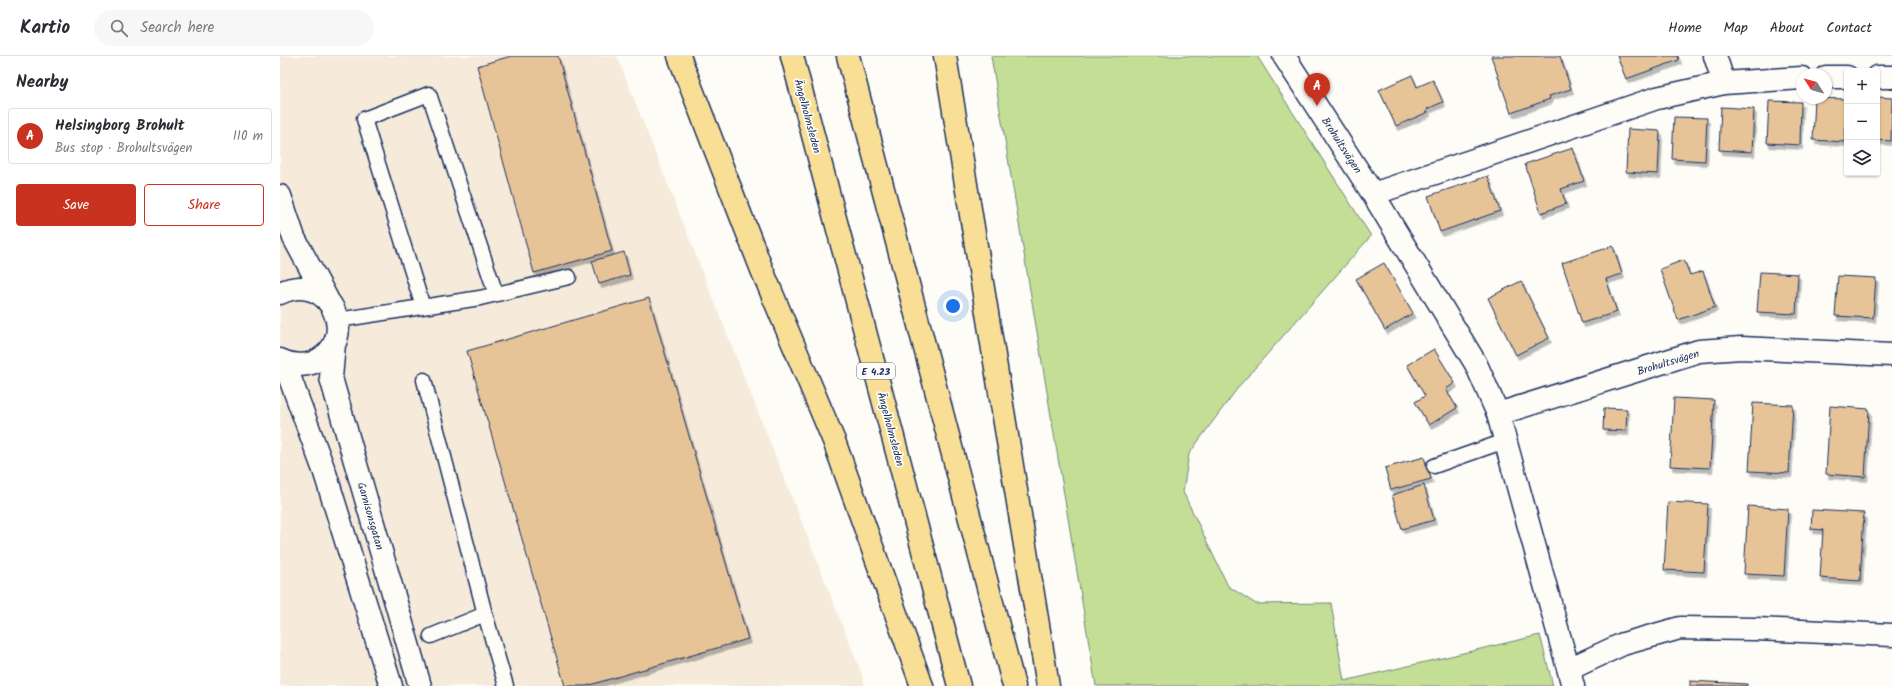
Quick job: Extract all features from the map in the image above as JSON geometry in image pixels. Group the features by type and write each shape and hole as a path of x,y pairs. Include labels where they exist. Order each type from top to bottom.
{"highway":[{"path":"679,56 762,270 834,441 922,686"},
{"name":"Ängelholmsleden","path":"792,56 959,686"},
{"path":"848,56 1014,686"},
{"path":"945,56 1048,686"}],"street":[{"name":"Brohultsvägen","path":"1284,56 1373,194 1476,364 1498,414 1571,678 1623,644 1680,628 1755,628 1892,635"},
{"path":"1715,56 1724,83"},
{"path":"1832,77 1844,77"},
{"path":"1880,77 1892,77"},
{"path":"1373,194 1657,98 1724,83 1796,78"},
{"path":"280,196 294,238 334,309 338,320"},
{"path":"280,293 299,288 309,289 319,293 328,300"},
{"name":"Garnisonsgatan","path":"338,320 338,332 334,344 331,378 420,686"},
{"path":"281,360 300,365 316,361 324,357 334,344"},
{"name":"Brohultsvägen","path":"1498,414 1699,351 1741,348 1892,355"},
{"path":"281,360 325,473 391,686"}],"lane":[{"path":"423,307 364,119 429,94 496,294"},
{"path":"338,320 496,294 569,277"},
{"path":"424,380 485,614 506,686"},
{"path":"1434,466 1505,441"},
{"path":"431,636 485,614"}],"shaded area":[{"path":"280,56 617,56 861,672 865,686 280,686"}],"green space":[{"path":"991,56 1257,56 1371,236 1240,385 1205,432 1189,454 1183,492 1228,586 1256,604 1331,603 1344,681 1540,635 1553,686 1096,686"}],"building":[{"path":"511,56 558,56 612,251 534,273 477,66"},
{"path":"1491,56 1560,56 1571,89 1549,96 1550,99 1511,113"},
{"path":"1617,56 1678,56 1679,60 1626,79"},
{"path":"1412,75 1417,87 1433,80 1443,102 1427,109 1428,112 1396,126 1379,90"},
{"path":"1880,97 1892,98 1891,141 1880,140"},
{"path":"1832,99 1844,99 1844,142 1813,140 1815,104 1832,104"},
{"path":"1769,101 1796,102 1796,104 1801,104 1800,145 1767,143"},
{"path":"1721,107 1754,109 1752,152 1719,150"},
{"path":"1674,117 1707,118 1705,161 1672,159"},
{"path":"1628,129 1660,131 1658,174 1626,172"},
{"path":"1573,148 1584,181 1561,189 1566,204 1541,213 1525,164"},
{"path":"1488,176 1500,211 1440,232 1428,196"},
{"path":"1613,246 1622,274 1606,279 1617,312 1582,323 1562,263"},
{"path":"624,252 630,275 599,284 592,261"},
{"path":"1684,260 1690,275 1703,271 1715,307 1678,320 1660,269"},
{"path":"1384,263 1413,313 1385,330 1356,279"},
{"path":"1760,272 1798,274 1796,314 1757,312"},
{"path":"1838,276 1876,278 1873,318 1835,316"},
{"path":"1521,281 1549,338 1516,355 1488,298"},
{"path":"649,298 748,639 586,686 565,686 467,351"},
{"path":"1434,349 1455,383 1446,389 1457,408 1429,425 1415,402 1425,396 1407,365"},
{"path":"1674,398 1714,400 1710,468 1670,466"},
{"path":"1753,403 1793,405 1789,473 1749,471"},
{"path":"1830,406 1869,409 1865,477 1826,474"},
{"path":"1604,408 1627,409 1626,431 1603,430"},
{"path":"1424,457 1431,479 1391,490 1385,468"},
{"path":"1424,485 1434,520 1402,529 1392,495"},
{"path":"1668,502 1708,504 1704,572 1664,570"},
{"path":"1748,506 1788,509 1784,576 1744,574"},
{"path":"1812,510 1864,513 1860,581 1820,578 1823,530 1811,529"},
{"path":"1690,681 1747,684 1747,686 1690,686"}],"place":[{"name":"Helsingborg Brohult","path":"1317,106"}]}
